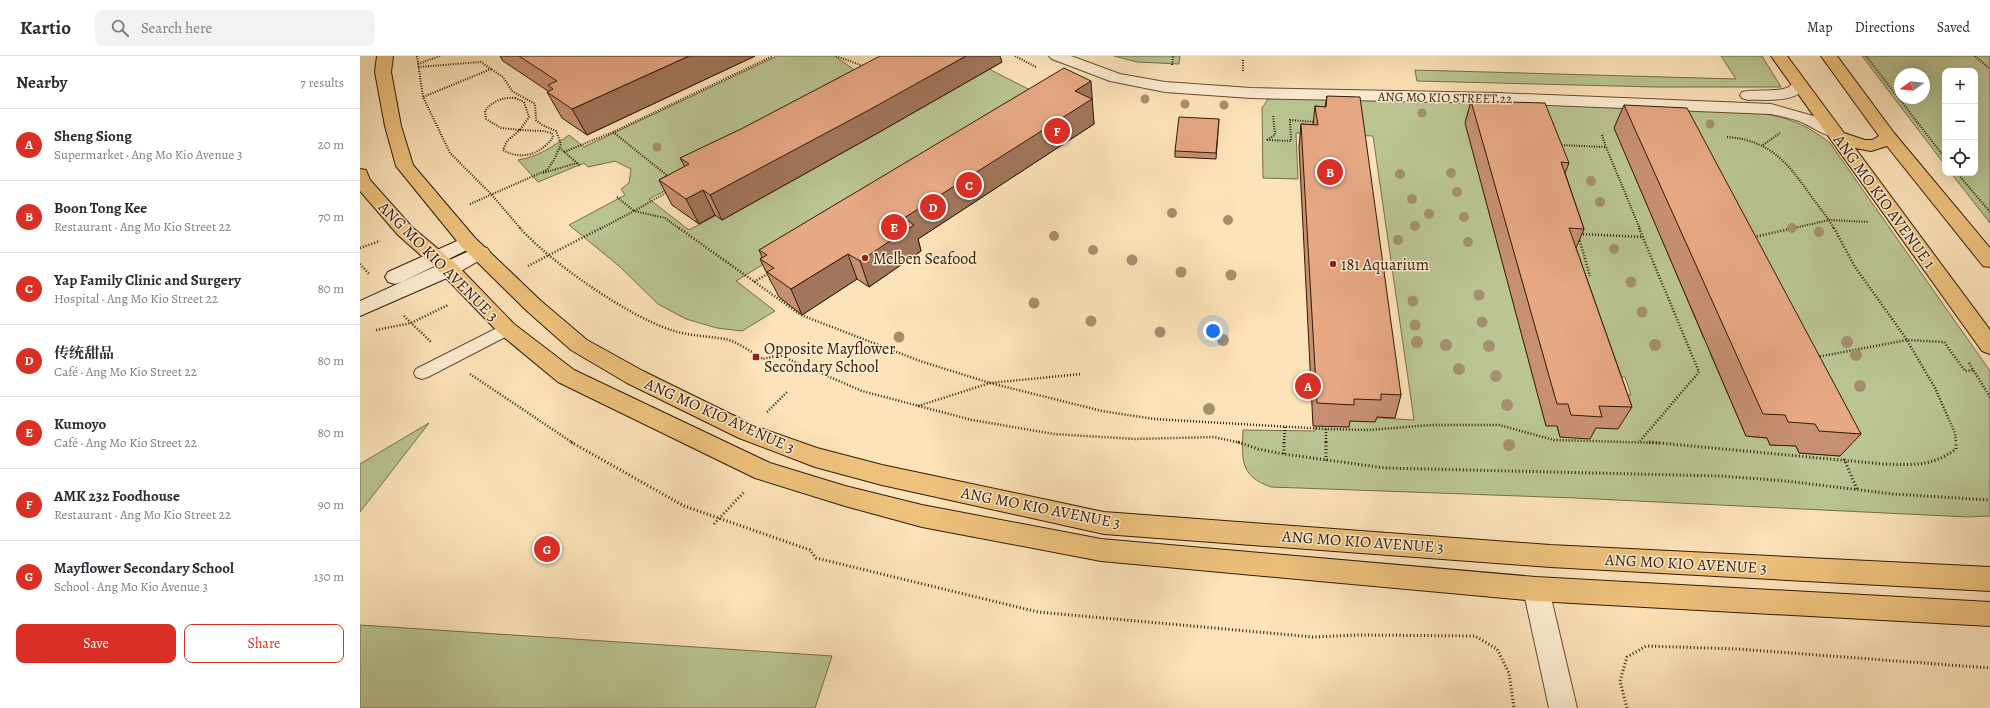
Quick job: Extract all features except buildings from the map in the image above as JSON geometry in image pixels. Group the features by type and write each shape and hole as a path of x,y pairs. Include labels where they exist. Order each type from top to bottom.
{"main road":[{"name":"ANG MO KIO AVENUE 3","path":"385,56 383,72 393,126 405,166 474,247 534,306 579,346 635,377 747,432 815,457 882,475 1104,523 1550,556 1990,579"},
{"name":"ANG MO KIO AVENUE 1","path":"1779,56 1990,346"},
{"path":"1829,56 1888,137 1990,261"},
{"path":"1837,134 1854,143 1872,146 1884,142 1888,137"},
{"name":"ANG MO KIO AVENUE 3","path":"360,174 361,181 405,231 441,263 507,329 566,376 763,471 845,496 922,516 1101,550 1536,589 1887,607 1990,614"}],"street":[{"name":"ANG MO KIO STREET 22","path":"1056,56 1116,78 1165,87 1251,93 1498,98 1771,109 1812,119 1837,134"},
{"name":"ANG MO KIO STREET 22","path":"1086,56 1115,66 1158,76 1250,82 1745,95 1785,94 1797,89 1798,84"},
{"path":"360,309 441,263 474,247"},
{"path":"360,294 441,263"},
{"path":"1536,589 1563,708"}],"lane":[{"path":"422,373 448,358 507,329"}],"path":[{"path":"417,56 423,97 450,153 491,194 528,237 549,256 596,289 637,315 671,330 703,337 727,339 763,359 779,355 862,391 972,420 1054,434 1135,439 1214,437 1233,440 1258,449 1284,454 1385,468 1721,476 1786,481 1951,499 1990,500"},
{"path":"418,66 440,56"},
{"path":"564,152 613,132 773,56"},
{"path":"836,56 870,69"},
{"path":"1171,67 1173,56"},
{"path":"1866,56 1942,154"},
{"path":"1975,56 1990,69"},
{"path":"1243,60 1244,74"},
{"path":"418,66 481,62 503,77 512,91 532,101 535,104 536,120 538,123 556,131 560,138 560,148 547,170 491,194"},
{"path":"423,97 491,69"},
{"path":"552,133 553,137 550,143 535,152 517,155 505,152 503,150 503,145 520,130 529,117 526,104 513,98 504,99 487,106 485,110 486,119 499,129 520,130 545,130 552,133 556,131"},
{"path":"526,104 532,101"},
{"path":"1267,140 1291,141 1290,120 1317,122"},
{"path":"613,132 673,180"},
{"path":"1762,145 1781,133"},
{"path":"1602,136 1699,372 1640,441"},
{"path":"617,197 634,211 665,218 801,315 920,361 990,383 1102,410 1154,419 1326,429 1368,430 1432,425 1499,425 1554,440 1640,441 1844,459 1883,464 1920,465 1936,463 1956,449 1955,433 1938,394 1906,340 1878,297 1855,267 1829,220 1783,159 1762,145 1744,138 1727,137"},
{"path":"1554,145 1606,147"},
{"path":"560,148 580,166"},
{"path":"534,176 576,163"},
{"path":"1960,176 1990,212"},
{"path":"549,256 672,189"},
{"path":"1748,237 1762,236 1829,220 1872,222"},
{"path":"1590,276 1577,234 1643,237"},
{"path":"754,282 774,270"},
{"path":"375,330 411,323 448,358 561,436 684,506 810,550 816,558 1038,612 1313,637 1358,635 1475,636 1497,649 1509,673 1514,708"},
{"path":"1816,358 1906,340 1944,342 1964,370 1974,370"},
{"path":"918,406 990,383 1081,374"},
{"path":"1984,387 1990,387"},
{"path":"1284,427 1284,454"},
{"path":"1326,429 1326,461"},
{"path":"1844,459 1858,490"},
{"path":"714,524 763,471"},
{"path":"1627,708 1620,681 1627,657 1646,646 1738,649 1990,668"}],"green space":[{"path":"777,56 835,56 857,72 923,56 649,199 689,230 987,68 1040,95 736,281 775,311 742,331 717,328 686,319 658,304 619,266 569,225 625,195 621,189 629,183 631,169 615,161 588,167 584,163 538,182 518,160 532,157 569,135 584,147"},
{"path":"1114,56 1180,56 1179,64 1137,62"},
{"path":"1721,56 1762,56 1781,87 1655,87 1417,81 1415,70 1736,79"},
{"path":"1862,56 1990,56 1990,223 1953,176 1978,176 1978,68 1942,68 1942,161 1899,104 1930,104 1930,68 1894,68 1894,98"},
{"path":"1286,98 1502,102 1757,113 1787,119 1813,131 1830,143 1990,371 1990,516 1968,517 1575,498 1271,487 1261,483 1248,472 1245,465 1242,449 1243,430 1315,431 1316,414 1414,420 1373,136 1296,133 1298,179 1263,178 1262,108 1268,99","holes":["1632,169 1840,456 1799,453 1796,446 1770,445 1767,438 1746,436 1710,353 1719,340 1704,339 1660,235 1667,224 1655,223","1601,375 1625,377 1631,395 1607,394 1560,437 1557,426"]},
{"path":"429,423 360,512 360,464"},
{"path":"360,625 832,656 815,708 360,708"}],"place":[{"name":"AMK 232 Foodhouse","path":"1057,131"},
{"name":"Boon Tong Kee","path":"1330,172"},
{"name":"Yap Family Clinic and Surgery","path":"969,185"},
{"name":"传统甜品","path":"933,207"},
{"name":"Kumoyo","path":"894,227"},
{"name":"Melben Seafood","path":"865,258"},
{"name":"181 Aquarium","path":"1333,264"},
{"name":"Opposite Mayflower Secondary School","path":"756,357"},
{"name":"Sheng Siong","path":"1308,386"},
{"name":"Mayflower Secondary School","path":"547,549"}]}
